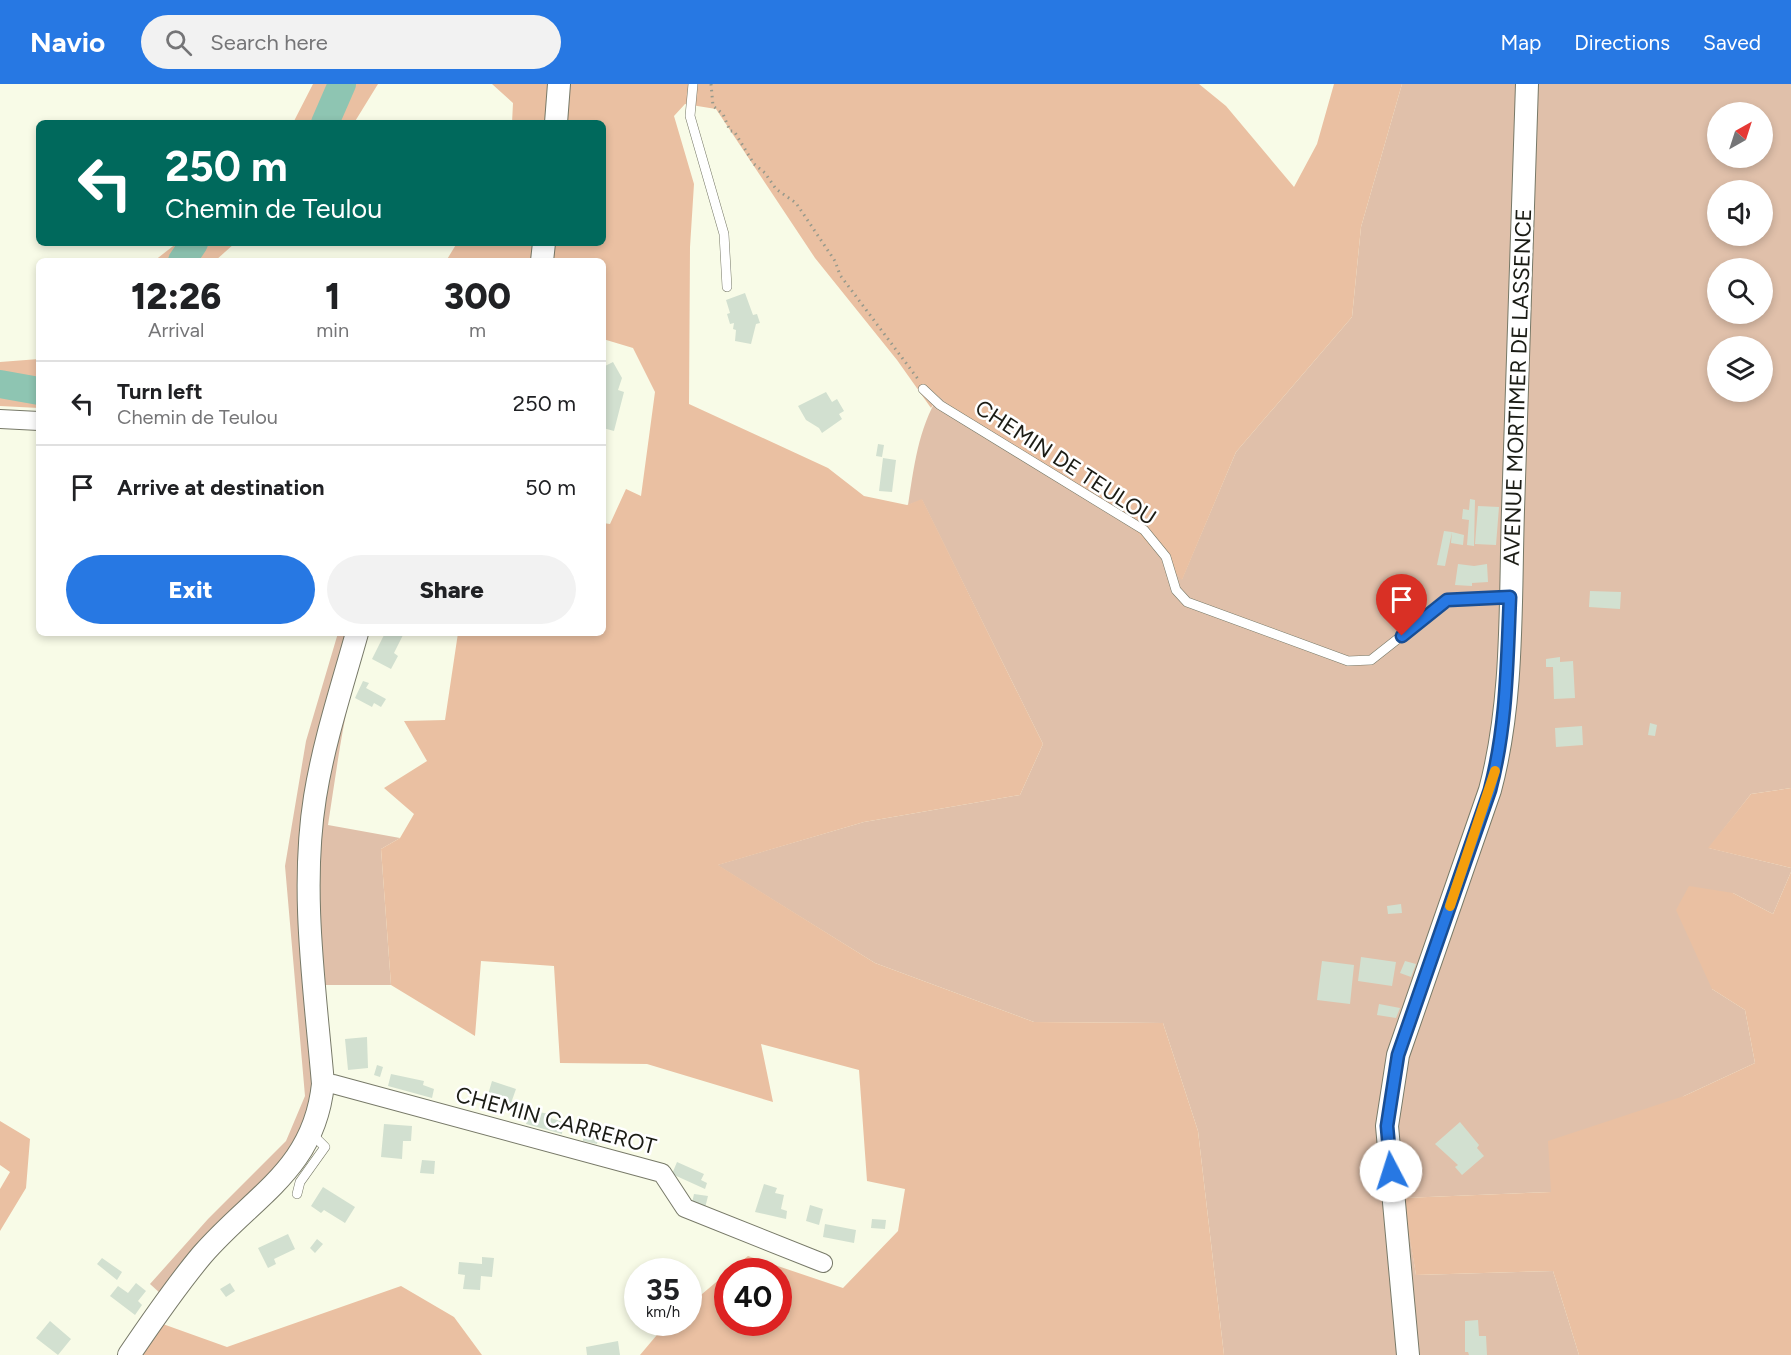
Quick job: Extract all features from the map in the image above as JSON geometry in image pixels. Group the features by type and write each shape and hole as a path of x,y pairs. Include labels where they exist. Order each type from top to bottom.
{"street":[{"path":"556,120 559,84"},
{"name":"AVENUE MORTIMER DE LASSENCE","path":"1408,1355 1387,1126 1398,1055 1490,790 1500,751 1505,714 1527,84"},
{"path":"0,419 36,421"},
{"path":"129,1355 201,1256 294,1162 312,1134 321,1107 323,1084 310,938 309,865 315,798 328,738 356,636"},
{"name":"CHEMIN CARREROT","path":"323,1084 333,1084 662,1173 685,1208 823,1263"}],"lane":[{"path":"693,84 690,116 724,234 727,287"},
{"name":"CHEMIN DE TEULOU","path":"923,388 940,405 1144,530 1166,557 1176,590 1188,602 1348,661 1371,660 1447,600 1510,597"},
{"path":"297,1194 300,1182 326,1147 312,1134"}],"path":[{"path":"711,84 713,106 723,114 730,131 734,131 754,164 765,173 776,189 796,203 835,261 840,275 923,388"}],"shaded area":[{"path":"313,84 378,84 356,120 295,120"},
{"path":"492,84 1199,84 1226,106 1294,187 1317,144 1334,84 1402,84 1361,227 1352,317 1236,452 1182,580 1133,528 962,416 939,396 931,408 897,360 815,258 716,109 685,104 674,116 694,184 690,247 689,404 828,468 864,496 907,505 922,499 1043,744 1020,795 864,822 718,865 875,963 1034,1022 1163,1023 1198,1131 1224,1355 640,1355 656,1336 702,1336 702,1294 714,1284 714,1336 792,1336 792,1271 843,1288 898,1231 905,1189 867,1181 859,1070 761,1044 773,1102 647,1064 560,1063 554,966 481,961 475,1036 391,985 381,849 400,838 414,814 384,788 427,761 404,721 445,720 458,636 606,636 606,523 610,524 626,489 641,496 655,392 633,348 606,340 606,258 448,258 455,246 606,246 606,120 512,120 513,103"},
{"path":"1402,84 1791,84 1791,788 1751,794 1709,848 1791,868 1773,914 1733,893 1712,989 1745,1010 1755,1063 1684,1096 1551,1192 1404,1198 1416,1275 1553,1271 1579,1355 1224,1355 1198,1131 1163,1023 1034,1022 875,963 717,865 864,822 1020,795 1043,744 922,500 908,505 922,435 939,395 962,416 1134,528 1182,579 1236,452 1352,317 1361,227"},
{"path":"173,246 232,246 218,258 158,258"},
{"path":"36,359 36,408 0,406 0,362"},
{"path":"337,636 366,636 348,704 328,825 400,838 381,849 391,985 323,985 328,1110 313,1154 199,1269 139,1355 117,1355 161,1294 150,1284 208,1219 286,1141 305,1096 285,866 306,741"},
{"path":"1791,788 1791,868 1708,848 1751,794"},
{"path":"1791,872 1791,1355 1579,1355 1553,1271 1416,1275 1403,1198 1551,1192 1548,1141 1684,1096 1755,1063 1745,1010 1712,989 1676,910 1689,886 1733,893 1773,914"},
{"path":"0,1121 30,1139 26,1188 0,1231 0,1189 10,1172 0,1165"},
{"path":"401,1286 454,1317 482,1355 139,1355 160,1323 227,1347"}],"building":[{"path":"745,293 753,315 757,314 760,323 756,324 751,344 735,341 734,323 730,324 727,314 730,313 726,300"},
{"path":"613,362 622,378 618,390 624,392 614,431 606,429 606,366"},
{"path":"826,392 832,402 837,399 844,411 839,414 842,419 822,433 819,428 806,420 798,406"},
{"path":"878,444 884,445 882,457 876,456"},
{"path":"883,458 896,460 892,492 879,491"},
{"path":"1470,499 1475,500 1474,546 1467,545 1469,520 1462,519 1463,509 1469,510"},
{"path":"1478,506 1499,507 1496,545 1475,544"},
{"path":"1444,531 1452,532 1445,566 1437,565"},
{"path":"1452,532 1464,535 1463,545 1451,543"},
{"path":"1458,564 1474,566 1487,564 1488,582 1472,583 1472,586 1455,585"},
{"path":"1590,591 1621,592 1620,609 1589,607"},
{"path":"384,636 402,636 394,653 398,656 391,669 372,659"},
{"path":"1560,657 1560,662 1573,661 1575,698 1554,699 1553,667 1546,667 1546,659"},
{"path":"363,681 369,683 366,688 386,699 381,707 374,703 372,707 355,698"},
{"path":"1650,723 1657,725 1655,736 1648,735"},
{"path":"1582,726 1583,745 1556,747 1555,728"},
{"path":"1401,904 1402,913 1388,914 1387,906"},
{"path":"1361,957 1396,962 1392,986 1358,981"},
{"path":"1322,961 1354,965 1350,1004 1317,1000"},
{"path":"1405,961 1416,964 1411,977 1400,973"},
{"path":"1379,1004 1400,1008 1396,1018 1377,1015"},
{"path":"367,1037 368,1068 348,1070 345,1039"},
{"path":"377,1065 383,1067 380,1077 374,1075"},
{"path":"391,1074 424,1081 423,1085 434,1089 432,1098 388,1086"},
{"path":"492,1081 516,1089 510,1106 487,1098"},
{"path":"534,1111 549,1114 548,1117 563,1122 562,1134 526,1124 529,1113 533,1114"},
{"path":"1460,1122 1479,1145 1477,1148 1484,1156 1462,1175 1455,1167 1458,1165 1435,1144"},
{"path":"384,1124 412,1126 411,1141 403,1141 402,1159 381,1157"},
{"path":"583,1127 620,1133 622,1143 598,1138 597,1144 583,1141"},
{"path":"422,1160 435,1161 434,1174 420,1173"},
{"path":"677,1162 704,1174 701,1180 707,1183 705,1189 672,1174"},
{"path":"764,1184 777,1188 775,1193 784,1195 781,1209 787,1211 786,1219 755,1212"},
{"path":"323,1187 355,1207 345,1223 324,1210 321,1213 311,1206"},
{"path":"694,1194 708,1196 705,1208 692,1203"},
{"path":"810,1205 823,1209 819,1225 806,1221"},
{"path":"872,1219 886,1220 885,1229 871,1228"},
{"path":"825,1224 856,1230 854,1243 823,1237"},
{"path":"288,1234 295,1249 274,1259 276,1264 268,1268 258,1248"},
{"path":"317,1239 323,1244 315,1253 310,1248"},
{"path":"482,1257 494,1258 492,1277 481,1276 480,1290 463,1289 465,1275 458,1274 459,1262 482,1264"},
{"path":"102,1258 122,1272 117,1280 97,1264"},
{"path":"136,1283 146,1291 138,1301 142,1305 135,1315 110,1296 118,1286 128,1293"},
{"path":"230,1283 235,1291 226,1297 220,1289"},
{"path":"1478,1320 1479,1336 1486,1336 1487,1355 1469,1355 1465,1352 1465,1321"},
{"path":"50,1321 71,1339 58,1355 36,1338"},
{"path":"618,1341 620,1355 587,1355 586,1347"}],"waterway":[{"path":"326,120 342,84"},
{"path":"184,258 192,246"},
{"path":"0,384 36,390"}],"slow traffic":[{"path":"1450,906 1495,771"}],"route":[{"path":"1391,1171 1387,1126 1398,1055 1490,790 1500,751 1505,714 1510,597 1447,600 1402,636"}]}
